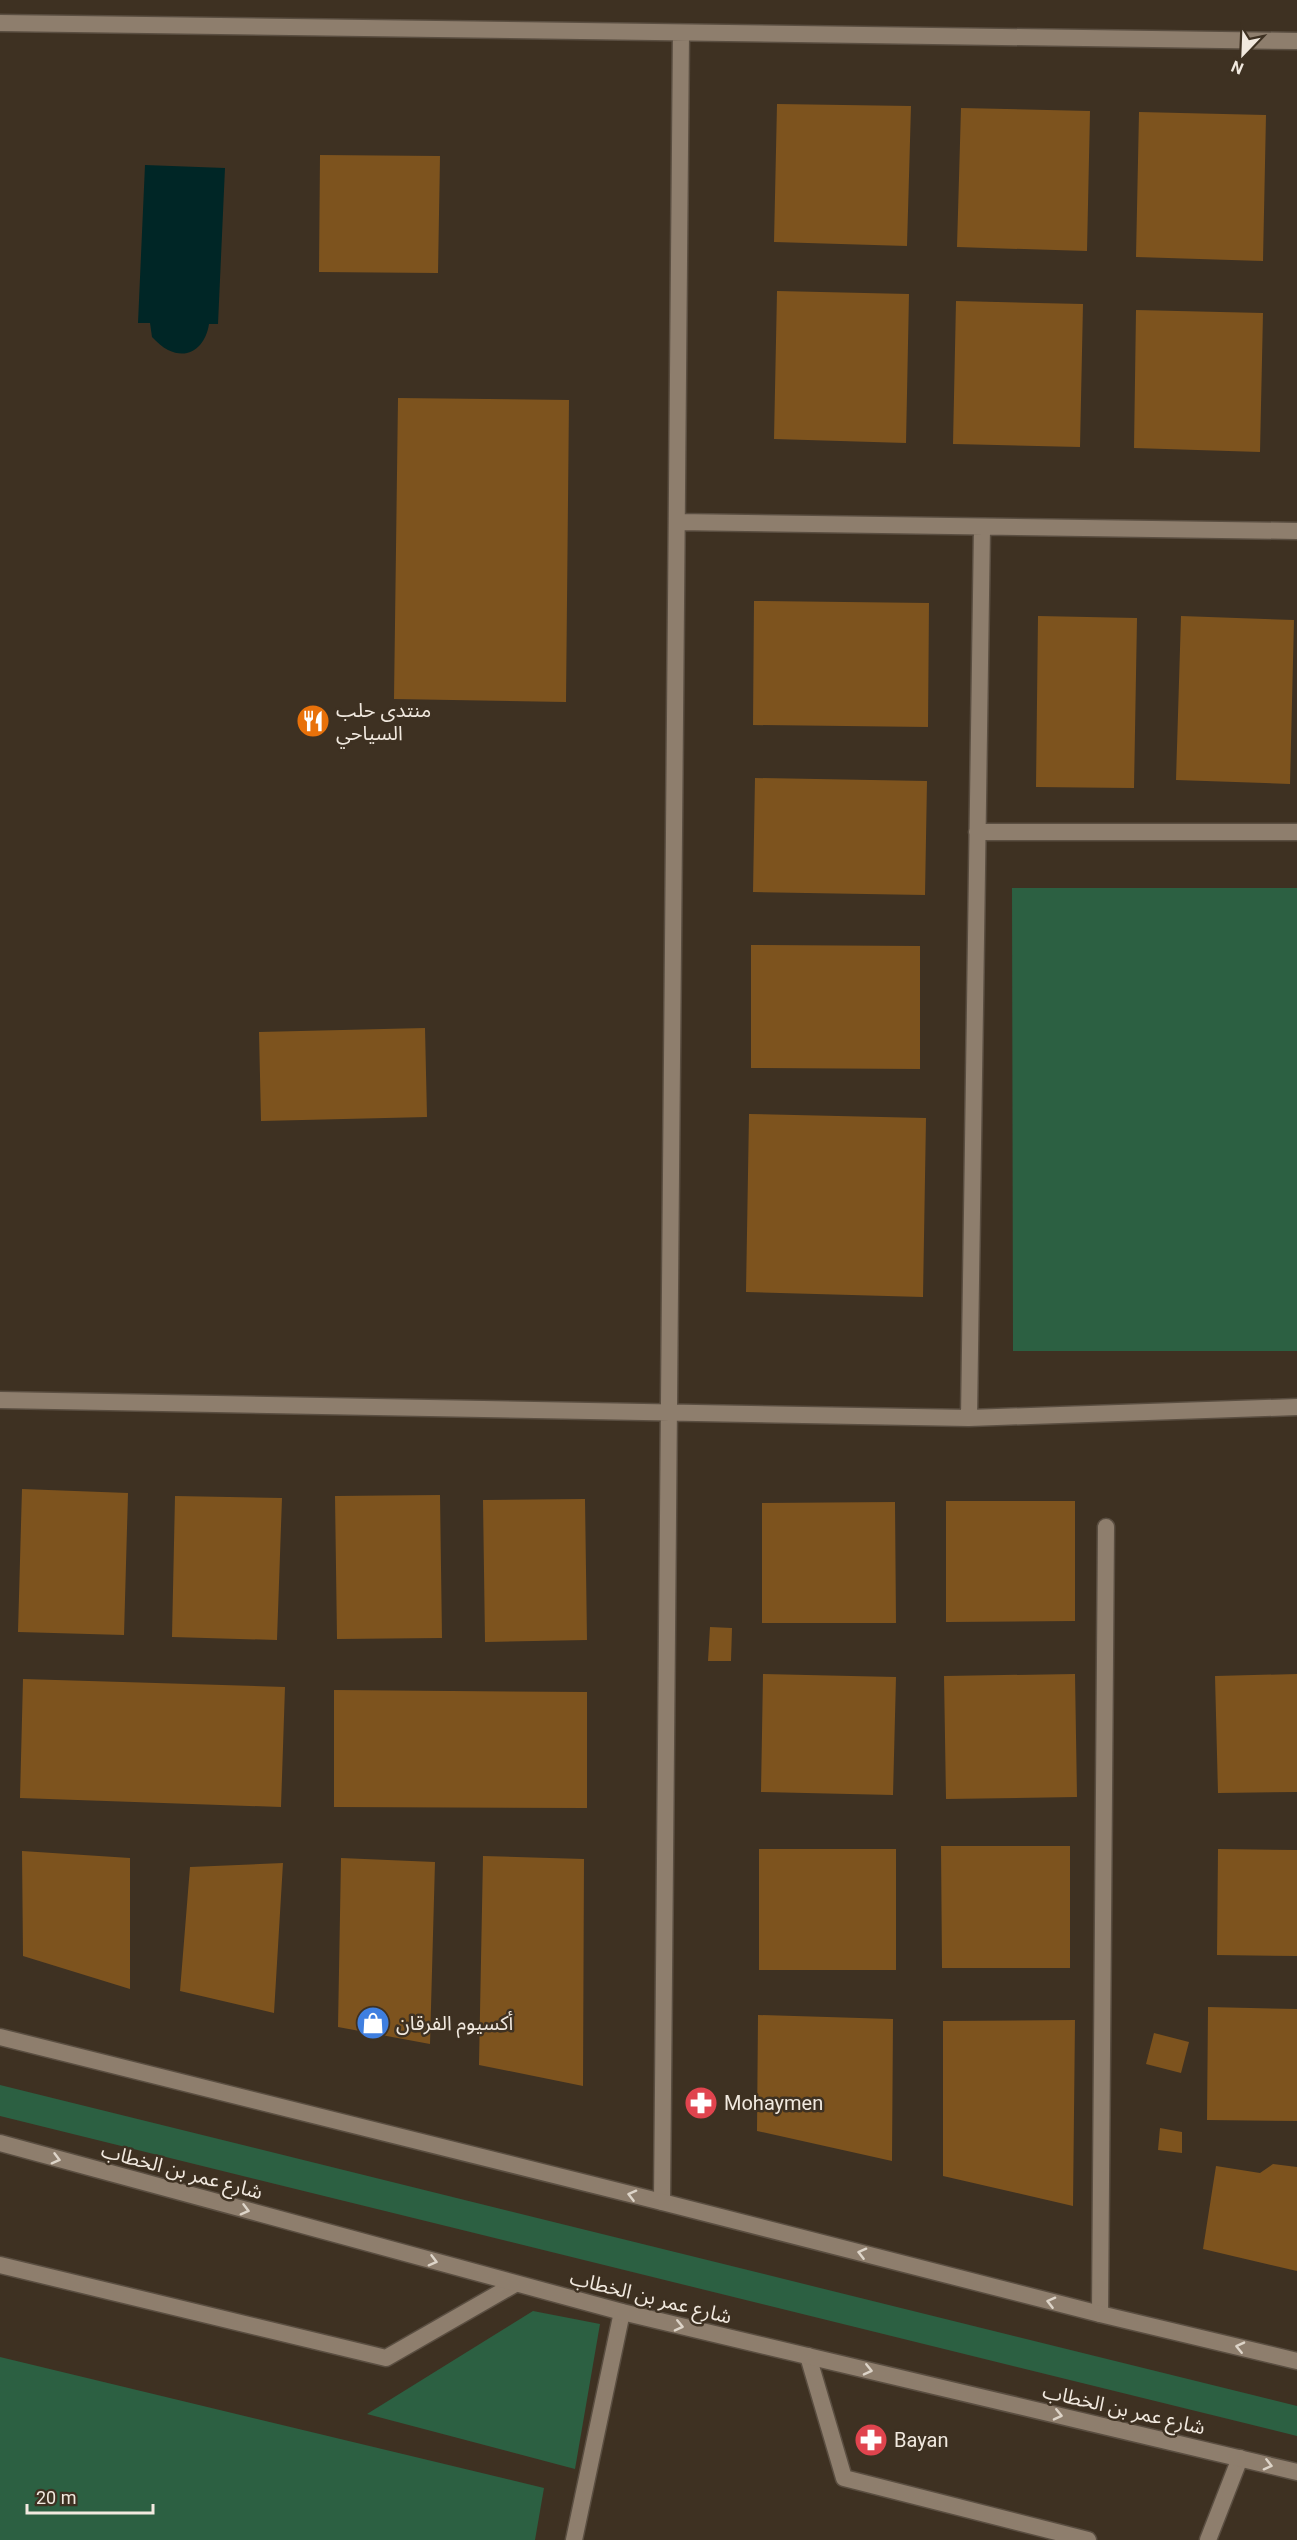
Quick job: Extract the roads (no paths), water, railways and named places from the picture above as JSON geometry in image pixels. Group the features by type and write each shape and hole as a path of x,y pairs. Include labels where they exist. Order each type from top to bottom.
{"street":[{"path":"0,23 1297,41"},
{"path":"662,2202 681,33"},
{"path":"677,522 1297,531"},
{"path":"969,1418 982,527"},
{"path":"977,832 1297,832"},
{"path":"0,1400 969,1418 1297,1407"},
{"path":"1100,2314 1106,1527"},
{"path":"0,2037 1100,2314 1297,2361"},
{"name":"شارع عمر بن الخطاب","path":"0,2143 622,2312 1297,2472"},
{"path":"0,2265 386,2358 515,2284"},
{"path":"574,2540 622,2312"},
{"path":"808,2356 844,2478 1088,2540"},
{"path":"1208,2540 1240,2458"}],"water":[{"path":"145,165 225,168 218,324 209,324 201,344 196,349 183,354 166,349 152,337 150,323 138,323"}],"place":[{"name":"منتدى حلب السياحي","path":"313,721"},
{"name":"أكسيوم الفرقان","path":"373,2023"},
{"name":"Mohaymen","path":"701,2103"},
{"name":"Bayan","path":"871,2440"}]}
